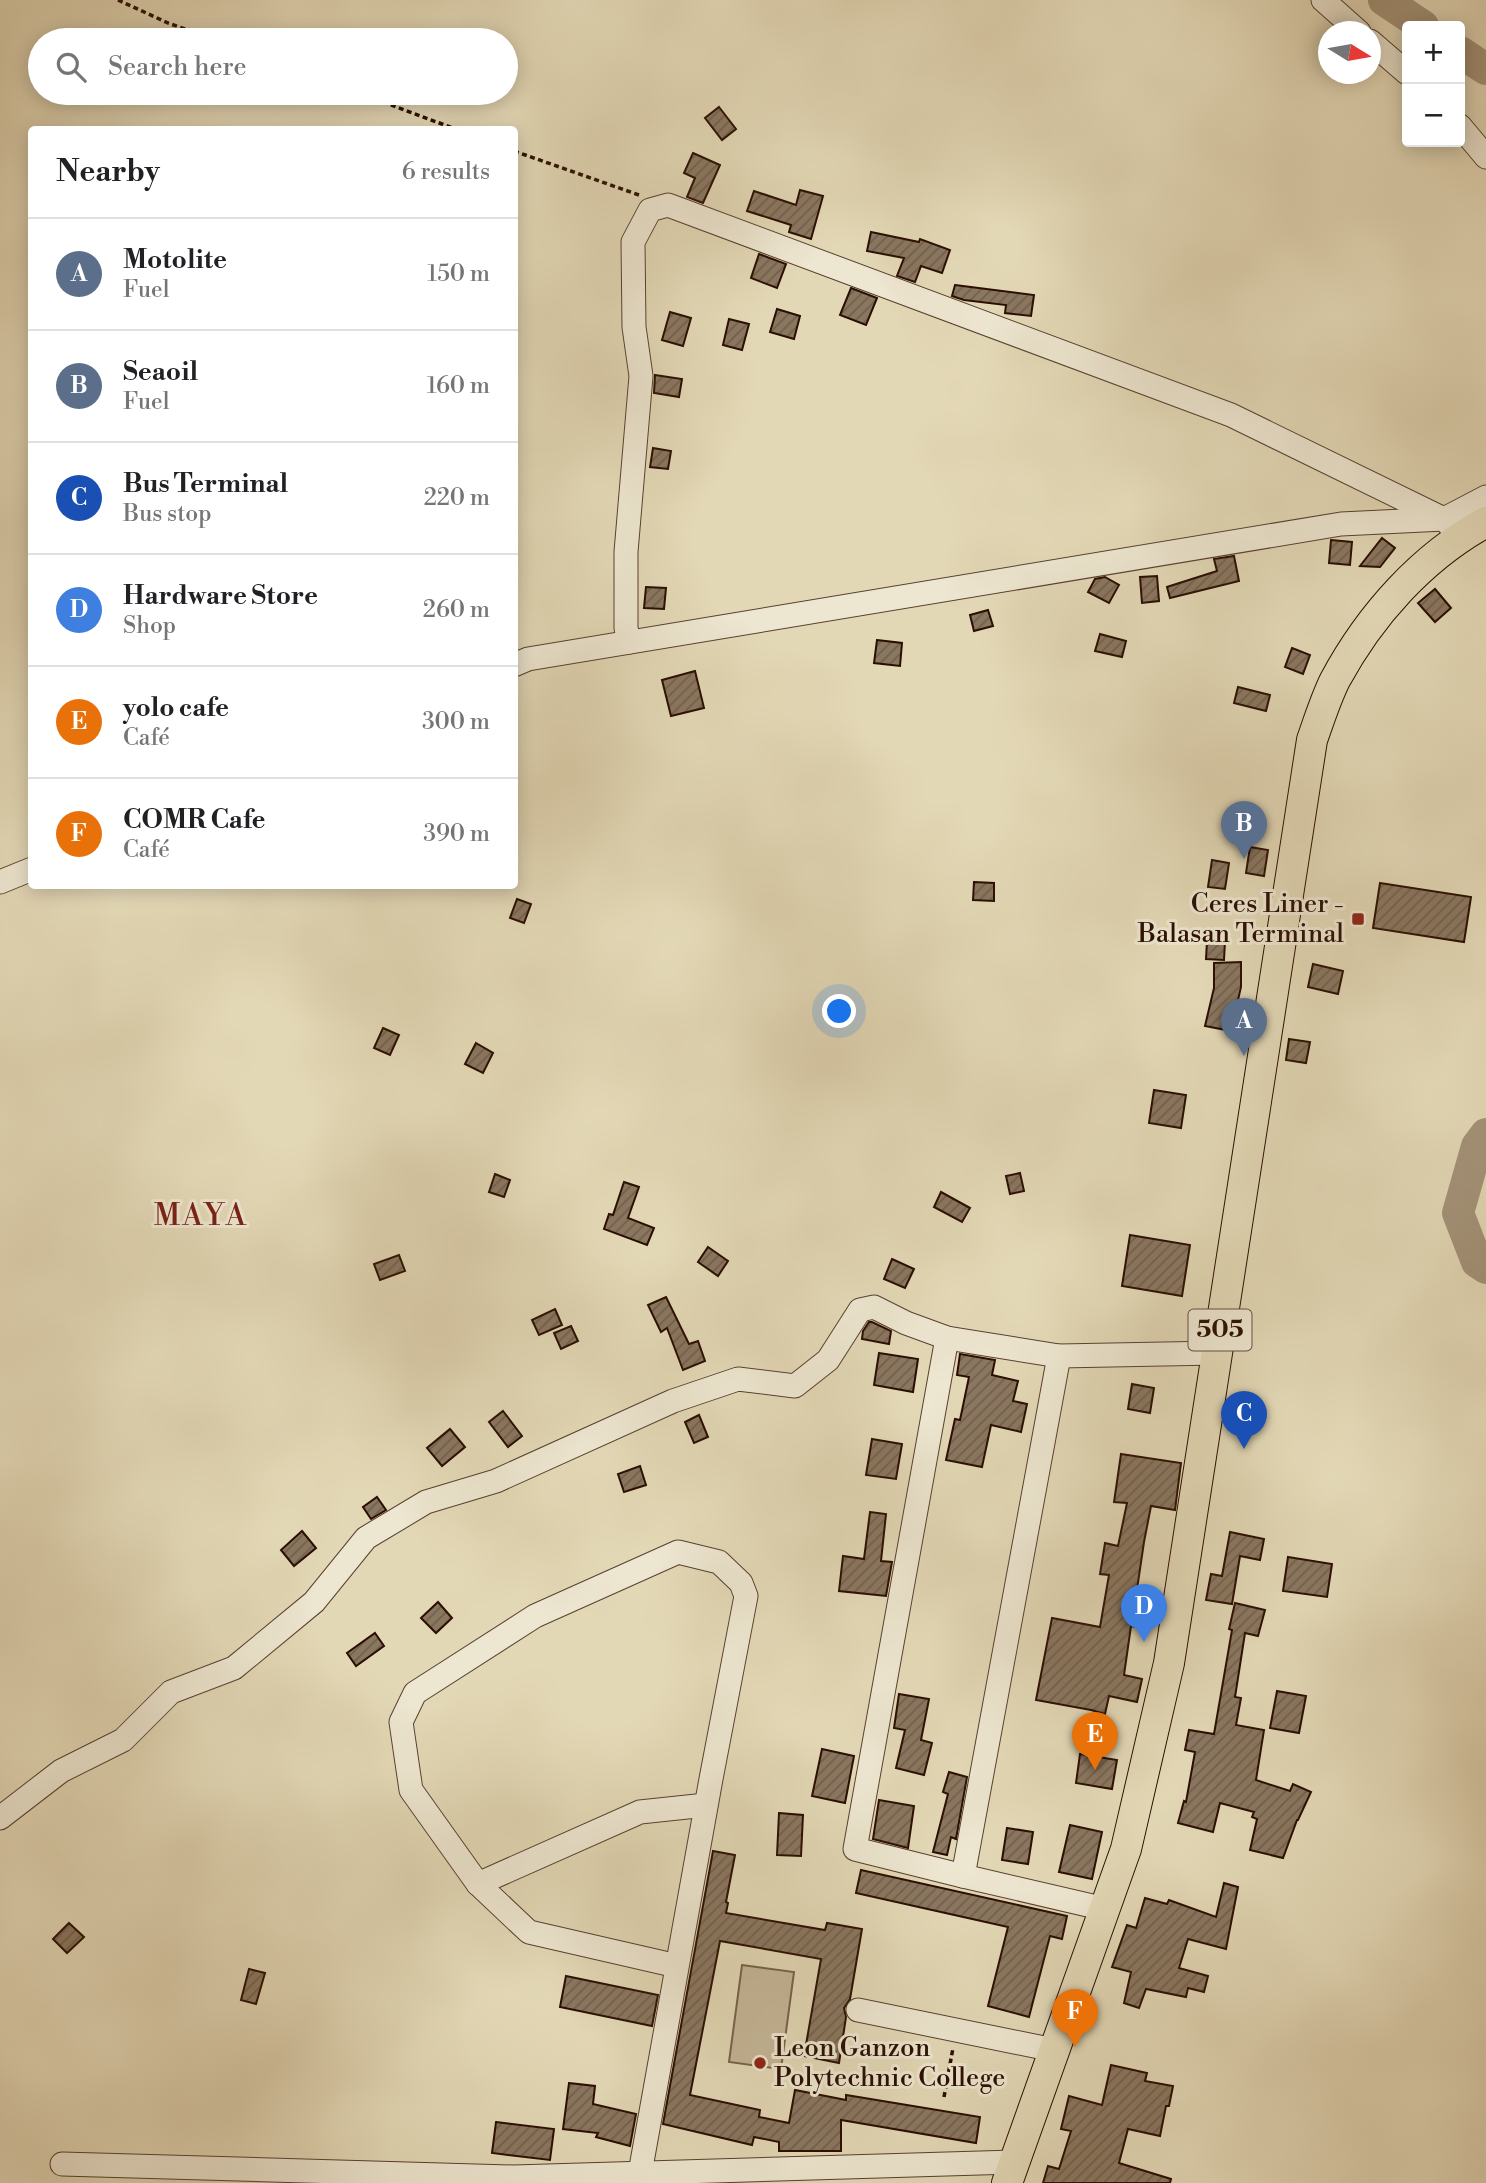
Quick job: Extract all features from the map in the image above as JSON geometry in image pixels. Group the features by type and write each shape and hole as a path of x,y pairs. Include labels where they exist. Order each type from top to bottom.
{"main road":[{"name":"505","path":"1011,2172 1126,1849 1169,1663 1312,740 1335,681 1373,620 1423,565 1451,528 1486,522"}],"street":[{"path":"1323,0 1347,21"},
{"path":"1381,51 1402,69"},
{"path":"1465,132 1486,157"},
{"path":"629,642 626,628 626,552 641,376 634,327 633,242 650,210 668,205 1231,415 1451,528"},
{"path":"518,663 528,659 1341,524 1451,528 1486,497"},
{"path":"0,882 28,871"},
{"path":"0,1818 61,1771 123,1740 171,1692 234,1668 314,1602 366,1538 426,1502 496,1481 673,1401 738,1379 795,1386 828,1360 860,1310 874,1307 906,1323 947,1338 1059,1356 1217,1353"},
{"path":"947,1338 855,1849 1105,1909"},
{"path":"963,1876 1059,1356"},
{"path":"640,2173 746,1597 741,1583 719,1562 678,1552 535,1616 415,1693 401,1722 411,1790 478,1884 529,1932 677,1966"},
{"path":"478,1884 640,1812 706,1805"},
{"path":"858,2010 1054,2050"},
{"path":"62,2164 514,2177 640,2173 853,2175 1011,2172"}],"path":[{"path":"118,0 182,28"},
{"path":"391,105 446,126"},
{"path":"518,152 668,205"},
{"path":"944,2097 957,2030"}],"shaded area":[{"path":"742,1965 794,1972 781,2069 729,2062"}],"building":[{"path":"719,107 736,129 722,140 705,118"},
{"path":"693,153 720,165 703,203 687,197 695,178 684,173"},
{"path":"800,190 823,196 811,239 789,232 791,225 747,211 754,191 796,205"},
{"path":"871,232 919,242 920,239 950,250 942,273 921,266 915,282 897,276 904,258 867,251"},
{"path":"759,254 786,264 777,288 751,278"},
{"path":"955,285 1034,295 1031,316 1005,313 1006,305 952,296"},
{"path":"851,288 877,298 866,325 840,315"},
{"path":"777,309 800,316 794,339 770,332"},
{"path":"670,312 691,318 683,346 662,340"},
{"path":"729,319 749,324 742,350 723,345"},
{"path":"655,375 682,379 679,397 654,393"},
{"path":"653,448 671,451 668,469 650,467"},
{"path":"1382,538 1395,548 1380,567 1360,566"},
{"path":"1331,540 1352,542 1350,565 1329,563"},
{"path":"1234,556 1239,581 1170,598 1167,587 1217,571 1214,559"},
{"path":"1157,576 1159,601 1142,603 1140,577"},
{"path":"1105,577 1119,585 1109,603 1088,592 1095,579"},
{"path":"646,587 666,588 664,609 644,608"},
{"path":"1435,589 1451,608 1435,622 1418,603"},
{"path":"988,610 993,626 974,631 970,615"},
{"path":"1100,634 1126,641 1122,657 1095,651"},
{"path":"877,640 902,643 900,666 874,663"},
{"path":"1292,648 1310,655 1303,674 1285,667"},
{"path":"695,671 704,708 671,716 662,680"},
{"path":"1238,687 1270,695 1266,711 1234,703"},
{"path":"1250,847 1268,850 1264,876 1246,873"},
{"path":"1212,860 1229,863 1225,889 1208,887"},
{"path":"974,882 994,883 994,901 973,900"},
{"path":"1380,883 1471,897 1464,942 1373,928"},
{"path":"517,899 531,904 524,923 510,918"},
{"path":"1207,941 1225,941 1224,960 1206,959"},
{"path":"1241,962 1241,987 1231,1031 1205,1026 1214,988 1214,963"},
{"path":"1313,964 1343,971 1338,994 1308,987"},
{"path":"383,1028 399,1035 390,1055 374,1048"},
{"path":"1289,1039 1310,1042 1306,1063 1286,1060"},
{"path":"476,1043 493,1053 483,1073 465,1064"},
{"path":"1154,1090 1186,1095 1181,1128 1149,1123"},
{"path":"1020,1173 1024,1191 1010,1194 1006,1176"},
{"path":"495,1174 510,1180 504,1197 489,1192"},
{"path":"624,1182 639,1187 628,1218 654,1228 647,1245 604,1229 609,1214 613,1215"},
{"path":"941,1192 970,1208 962,1222 934,1207"},
{"path":"1130,1235 1190,1245 1182,1296 1122,1286"},
{"path":"708,1247 728,1261 718,1276 698,1262"},
{"path":"399,1255 405,1271 380,1280 374,1264"},
{"path":"892,1259 914,1269 905,1288 884,1279"},
{"path":"666,1297 689,1344 698,1341 705,1361 683,1370 667,1328 661,1332 648,1305"},
{"path":"555,1309 562,1325 539,1335 532,1320"},
{"path":"869,1322 891,1331 889,1344 862,1339 863,1331"},
{"path":"571,1326 578,1341 561,1349 554,1333"},
{"path":"879,1353 918,1359 913,1392 874,1385"},
{"path":"960,1354 995,1360 992,1375 1018,1381 1013,1401 1027,1404 1021,1432 991,1425 982,1467 946,1460 955,1419 960,1420 969,1377 957,1375"},
{"path":"1132,1384 1154,1388 1150,1413 1128,1409"},
{"path":"503,1411 522,1436 508,1447 489,1422"},
{"path":"699,1415 708,1437 694,1443 685,1422"},
{"path":"450,1429 465,1447 442,1466 427,1448"},
{"path":"872,1439 902,1444 896,1479 866,1475"},
{"path":"1121,1454 1181,1463 1175,1510 1151,1506 1144,1542 1136,1596 1145,1597 1140,1628 1131,1626 1124,1675 1142,1679 1137,1702 1109,1696 1105,1714 1036,1700 1052,1618 1100,1627 1109,1575 1100,1574 1105,1543 1118,1546 1127,1503 1114,1502"},
{"path":"640,1466 646,1485 624,1492 618,1474"},
{"path":"377,1497 386,1510 371,1519 363,1507"},
{"path":"870,1512 886,1514 881,1561 892,1562 886,1596 839,1591 843,1556 864,1559"},
{"path":"302,1531 316,1548 294,1566 281,1550"},
{"path":"1230,1532 1264,1539 1260,1560 1240,1556 1232,1604 1206,1600 1211,1574 1222,1576"},
{"path":"1288,1557 1332,1564 1327,1597 1283,1591"},
{"path":"438,1602 452,1618 436,1633 421,1618"},
{"path":"1235,1603 1265,1610 1258,1636 1245,1633 1235,1697 1241,1698 1236,1725 1264,1730 1256,1780 1290,1791 1293,1784 1311,1792 1283,1858 1250,1850 1257,1819 1252,1817 1254,1812 1220,1803 1213,1832 1178,1823 1184,1801 1186,1802 1195,1752 1185,1750 1189,1730 1214,1734"},
{"path":"375,1633 384,1646 356,1666 347,1653"},
{"path":"1277,1691 1306,1696 1299,1733 1270,1728"},
{"path":"899,1694 929,1699 921,1740 932,1743 924,1775 896,1768 905,1730 894,1728"},
{"path":"822,1749 854,1756 845,1803 812,1796"},
{"path":"1080,1754 1117,1760 1112,1789 1076,1783"},
{"path":"949,1772 967,1777 956,1839 951,1837 947,1855 933,1852 948,1794 943,1792"},
{"path":"879,1800 914,1806 908,1848 873,1839"},
{"path":"779,1813 803,1815 801,1856 777,1855"},
{"path":"1070,1825 1102,1832 1092,1879 1059,1872"},
{"path":"1007,1828 1033,1832 1028,1864 1002,1860"},
{"path":"713,1851 735,1855 726,1913 825,1930 827,1923 862,1929 850,1999 844,2008 846,2017 839,2063 804,2056 821,1959 720,1941 690,2095 760,2110 759,2117 789,2123 795,2090 846,2100 846,2095 980,2117 976,2143 841,2120 841,2151 779,2151 779,2142 754,2137 752,2145 663,2124"},
{"path":"861,1870 1067,1916 1062,1939 1050,1936 1029,2017 988,2006 1008,1927 856,1893"},
{"path":"1224,1883 1238,1887 1226,1949 1188,1939 1179,1968 1208,1976 1204,1992 1188,1988 1186,1997 1146,1989 1139,2008 1124,2003 1131,1972 1112,1967 1127,1925 1136,1928 1145,1898 1167,1904 1169,1900 1216,1917"},
{"path":"69,1923 84,1937 67,1953 53,1939"},
{"path":"249,1969 265,1973 256,2004 241,2000"},
{"path":"566,1976 658,1995 652,2026 560,2007"},
{"path":"1111,2065 1147,2073 1145,2081 1173,2086 1160,2136 1128,2129 1119,2163 1171,2179 1170,2183 1043,2183 1048,2166 1059,2169 1071,2131 1061,2129 1069,2096 1102,2105"},
{"path":"569,2083 595,2086 593,2104 636,2114 630,2146 596,2137 598,2133 563,2129"},
{"path":"496,2122 554,2129 550,2160 492,2153"}],"waterway":[{"path":"1384,0 1416,21"},
{"path":"1465,55 1486,69"},
{"path":"1486,1134 1477,1146 1458,1213 1477,1262 1486,1268"}],"place":[{"name":"Seaoil","path":"1244,859"},
{"name":"Ceres Liner - Balasan Terminal","path":"1358,919"},
{"name":"Motolite","path":"1244,1056"},
{"name":"Bus Terminal","path":"1244,1449"},
{"name":"Hardware Store","path":"1144,1642"},
{"name":"yolo cafe","path":"1095,1770"},
{"name":"COMR Cafe","path":"1075,2047"},
{"name":"Leon Ganzon Polytechnic College","path":"760,2063"}],"district":[{"name":"MAYA","path":"201,1216"}]}
